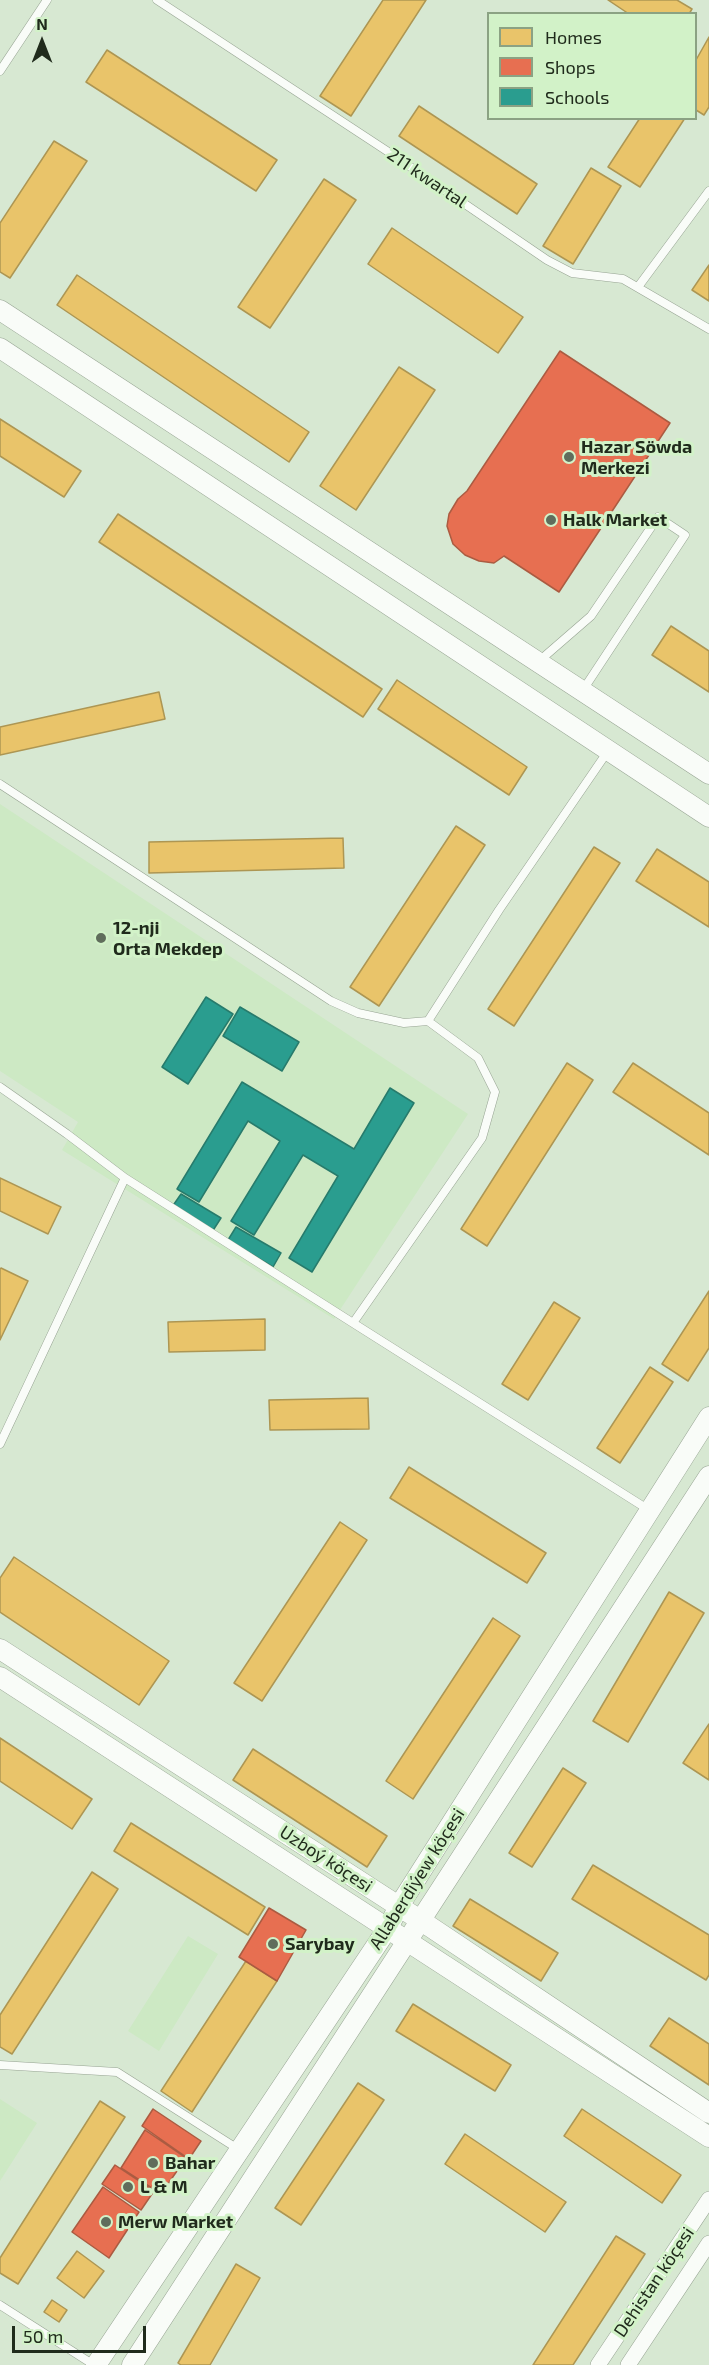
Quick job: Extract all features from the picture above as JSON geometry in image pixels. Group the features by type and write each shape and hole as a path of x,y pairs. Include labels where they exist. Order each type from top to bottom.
{"street":[{"path":"0,310 709,774"},
{"path":"0,348 709,817"},
{"name":"Allaberdiýew köçesi","path":"95,2365 388,1928 399,1906 709,1417"},
{"name":"Allaberdiýew köçesi","path":"132,2365 709,1476"},
{"name":"Uzboý köçesi","path":"0,1649 399,1906 709,2113"},
{"name":"Uzboý köçesi","path":"0,1677 709,2137"},
{"name":"Dehistan köçesi","path":"598,2365 709,2199"},
{"name":"Dehistan köçesi","path":"628,2365 709,2243"}],"lane":[{"path":"0,71 47,0"},
{"name":"211 kwartal","path":"157,0 390,153 547,260 572,273 623,279 709,329"},
{"path":"638,287 709,191"},
{"path":"538,662 591,616 658,517 685,535 582,691"},
{"path":"428,1020 499,910 609,750"},
{"path":"0,784 332,1001 358,1013 404,1023 428,1020 478,1058 495,1092 482,1138 353,1323"},
{"path":"0,1087 125,1178 649,1510"},
{"path":"0,1444 125,1178"},
{"path":"0,2065 117,2072 238,2149"},
{"path":"0,2305 95,2365"}],"shaded area":[{"name":"12-nji Orta Mekdep","path":"0,804 468,1114 334,1319 62,1150 78,1122 0,1071"},
{"path":"188,1936 218,1954 159,2051 128,2031"},
{"path":"0,2099 37,2123 0,2181"}],"building: Homes":[{"path":"383,0 426,0 351,116 320,96"},
{"path":"608,0 677,0 692,9 690,12 626,12"},
{"path":"709,37 709,107 704,115 697,111 697,58"},
{"path":"107,50 277,160 256,191 86,82"},
{"path":"419,106 537,184 517,214 399,136"},
{"path":"639,120 684,120 640,187 608,167"},
{"path":"54,141 87,161 10,278 0,272 0,223"},
{"path":"591,168 621,186 573,264 543,246"},
{"path":"324,179 356,200 270,328 238,307"},
{"path":"392,228 523,317 498,353 368,264"},
{"path":"709,265 709,301 692,290"},
{"path":"77,275 309,432 289,462 57,305"},
{"path":"399,367 435,390 356,510 320,486"},
{"path":"0,419 81,471 64,497 0,456"},
{"path":"118,514 382,689 363,717 99,542"},
{"path":"671,626 709,651 709,692 652,655"},
{"path":"397,680 527,767 509,795 378,709"},
{"path":"159,692 165,719 0,755 0,727"},
{"path":"456,826 485,845 379,1006 350,987"},
{"path":"343,838 344,868 149,873 149,842"},
{"path":"594,847 620,863 514,1026 488,1009"},
{"path":"657,849 709,882 709,927 636,881"},
{"path":"567,1063 593,1080 487,1246 461,1229"},
{"path":"633,1063 709,1113 709,1155 613,1092"},
{"path":"0,1178 61,1207 48,1234 0,1211"},
{"path":"0,1269 28,1281 0,1340"},
{"path":"709,1291 709,1348 688,1381 662,1364"},
{"path":"554,1302 580,1318 528,1400 502,1384"},
{"path":"265,1319 265,1350 169,1352 168,1322"},
{"path":"650,1367 673,1382 620,1463 597,1448"},
{"path":"368,1398 369,1429 270,1430 269,1400"},
{"path":"409,1467 546,1553 527,1583 390,1498"},
{"path":"340,1522 367,1540 262,1701 234,1683"},
{"path":"14,1557 169,1661 139,1705 0,1612 0,1578"},
{"path":"669,1592 704,1613 628,1742 593,1721"},
{"path":"493,1618 520,1636 413,1799 386,1781"},
{"path":"709,1724 709,1780 683,1763"},
{"path":"0,1738 92,1799 72,1829 0,1781"},
{"path":"253,1749 387,1836 367,1867 233,1780"},
{"path":"563,1768 586,1783 532,1867 509,1853"},
{"path":"131,1823 265,1907 248,1935 114,1851"},
{"path":"593,1865 709,1935 709,1975 706,1980 572,1899"},
{"path":"92,1872 118,1889 12,2054 0,2047 0,2015"},
{"path":"470,1899 558,1953 541,1981 453,1926"},
{"path":"246,1961 277,1981 192,2112 161,2091"},
{"path":"413,2004 511,2065 495,2091 396,2031"},
{"path":"669,2018 709,2044 709,2085 650,2046"},
{"path":"358,2083 384,2100 301,2225 275,2208"},
{"path":"100,2101 125,2117 18,2284 0,2273 0,2258"},
{"path":"582,2109 681,2175 662,2203 564,2136"},
{"path":"465,2134 566,2202 545,2232 445,2164"},
{"path":"616,2236 645,2254 573,2365 533,2365"},
{"path":"77,2251 104,2271 84,2298 57,2278"},
{"path":"236,2264 260,2278 210,2365 181,2365 178,2363"},
{"path":"52,2300 67,2310 59,2322 44,2312"}],"building: Shops":[{"name":"Hazar Söwda Merkezi","path":"560,351 670,423 559,592 504,556 494,563 479,561 465,555 453,544 447,526 449,514 458,499 467,491"},
{"name":"Sarybay","path":"269,1908 306,1930 277,1981 239,1957"},
{"path":"153,2109 201,2141 189,2159 142,2126"},
{"name":"Bahar","path":"145,2130 186,2158 161,2194 121,2168"},
{"name":"L & M","path":"115,2165 154,2191 141,2210 102,2184"},
{"name":"Merw Market","path":"103,2187 139,2212 109,2258 72,2232"}],"building: Schools":[{"path":"206,997 233,1014 188,1084 162,1067"},
{"path":"240,1007 299,1042 282,1071 223,1036"},
{"path":"242,1082 354,1149 390,1088 414,1103 312,1272 289,1258 338,1176 303,1155 254,1235 231,1221 280,1141 248,1121 199,1202 177,1189"},
{"path":"181,1194 221,1218 212,1232 172,1207"},
{"path":"236,1227 281,1253 273,1267 228,1240"}],"place":[{"name":"Hazar Söwda Merkezi","path":"569,457"},
{"name":"Halk Market","path":"551,520"},
{"name":"12-nji Orta Mekdep","path":"101,938"},
{"name":"Sarybay","path":"273,1944"},
{"name":"Bahar","path":"153,2163"},
{"name":"L & M","path":"128,2187"},
{"name":"Merw Market","path":"106,2222"}]}
